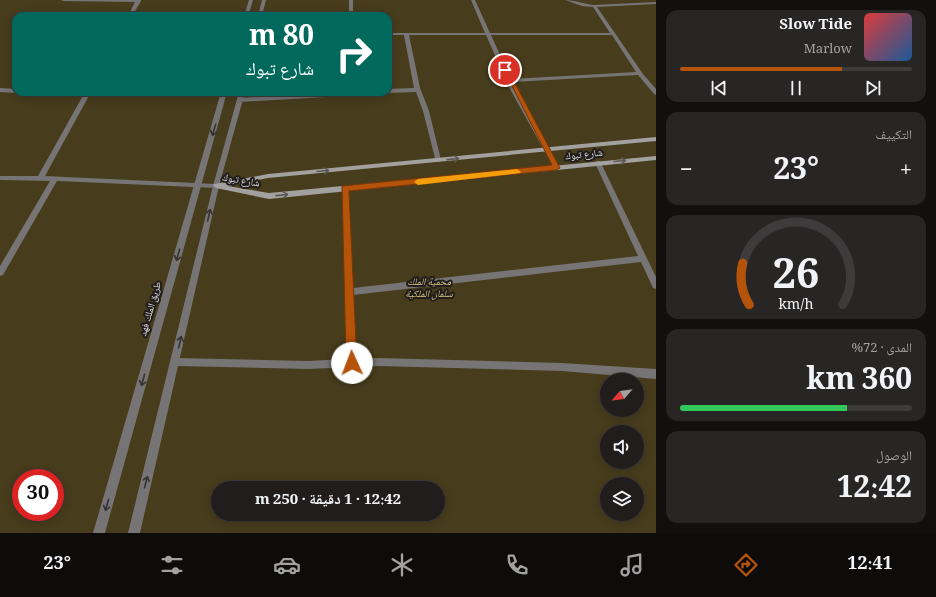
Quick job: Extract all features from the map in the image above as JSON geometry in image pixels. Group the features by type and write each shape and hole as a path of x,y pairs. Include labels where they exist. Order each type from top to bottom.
{"main road":[{"name":"شارع تبوك","path":"216,186 268,176 546,149 656,140"},
{"name":"شارع تبوك","path":"216,186 269,196 656,158"}],"street":[{"path":"63,0 139,1"},
{"path":"247,12 251,0"},
{"path":"261,12 264,0"},
{"path":"351,0 351,12"},
{"path":"473,0 510,81 556,168"},
{"path":"567,0 594,6 656,3"},
{"path":"132,12 139,1"},
{"path":"594,6 640,73 656,93"},
{"path":"392,34 613,34"},
{"path":"406,35 417,90 426,111 438,160"},
{"path":"510,81 640,73"},
{"path":"0,90 12,91"},
{"path":"392,91 417,90"},
{"path":"40,178 86,96"},
{"name":"طريق الملك فهد","path":"99,533 223,96"},
{"path":"134,533 176,362 216,186 241,96"},
{"path":"598,164 656,286"},
{"path":"0,178 40,178 216,186"},
{"path":"0,273 55,179"},
{"path":"345,188 352,363"},
{"path":"349,292 643,259"},
{"path":"176,362 308,365 378,362 562,367 656,374"}],"green space":[{"name":"محمية الملك سلمان الملكية","path":"0,0 656,0 656,533 0,533"}],"slow traffic":[{"path":"418,182 517,172"}],"route":[{"path":"352,363 345,188 556,168 505,70"}]}
